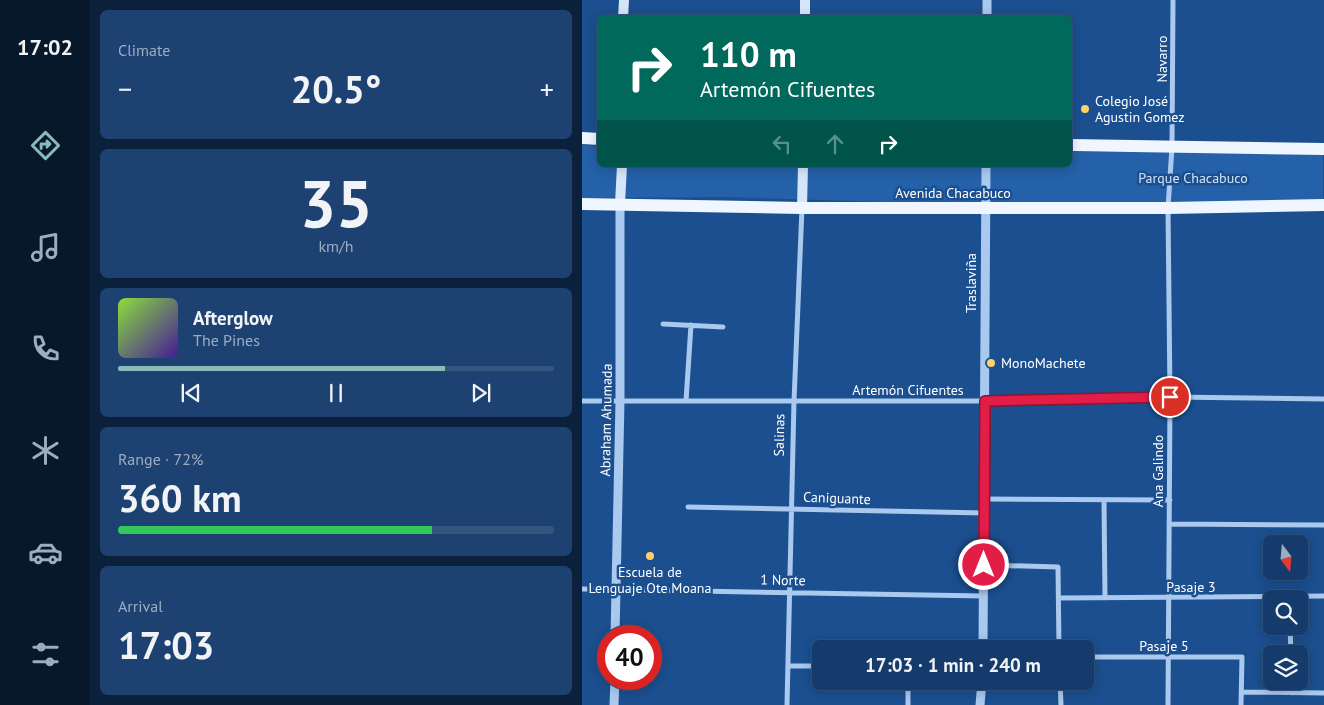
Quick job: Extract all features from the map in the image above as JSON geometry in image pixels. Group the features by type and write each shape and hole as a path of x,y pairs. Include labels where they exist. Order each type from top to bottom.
{"main road":[{"path":"624,0 624,15"},
{"path":"805,0 805,15"},
{"path":"582,138 597,139"},
{"path":"1072,145 1324,149"},
{"path":"620,204 622,167"},
{"name":"Salinas","path":"802,208 803,167"},
{"name":"Avenida Chacabuco","path":"582,204 802,208 1168,208 1324,205"}],"street":[{"path":"987,0 987,15"},
{"name":"Navarro","path":"1168,208 1172,147 1174,0"},
{"name":"Traslaviña","path":"983,640 986,167"},
{"name":"Abraham Ahumada","path":"616,625 620,400 620,204"},
{"name":"Salinas","path":"787,705 794,401 802,208"},
{"name":"Ana Galindo","path":"1168,208 1170,397 1168,705"},
{"path":"663,324 723,326"},
{"path":"686,401 691,325"},
{"name":"Artemón Cifuentes","path":"582,401 985,401 1170,397 1324,399"},
{"path":"984,499 1170,500"},
{"path":"1104,500 1105,598"},
{"name":"Caniguante","path":"688,507 984,513"},
{"path":"1169,524 1324,525"},
{"path":"984,565 1058,567 1060,640"},
{"name":"1 Norte","path":"582,589 790,591 984,596"},
{"name":"Pasaje 3","path":"1308,597 1324,596"},
{"name":"Pasaje 3","path":"1059,598 1263,598"},
{"name":"Pasaje 5","path":"1094,658 1242,658 1241,692"},
{"path":"788,666 812,666"},
{"path":"614,705 615,690"},
{"path":"908,690 908,705"},
{"path":"980,705 981,690"},
{"path":"1060,690 1061,705"},
{"path":"1241,705 1241,692 1324,693"}],"green space":[{"name":"Parque Chacabuco","path":"582,145 597,146 597,167 1072,167 1072,152 1323,152 1323,201 985,205 721,197 582,198"}],"place":[{"name":"Colegio José Agustin Gomez","path":"1085,109"},
{"name":"MonoMachete","path":"991,363"},
{"name":"Escuela de Lenguaje Ote Moana","path":"650,556"}],"route":[{"path":"984,565 985,401 1170,397"}]}
